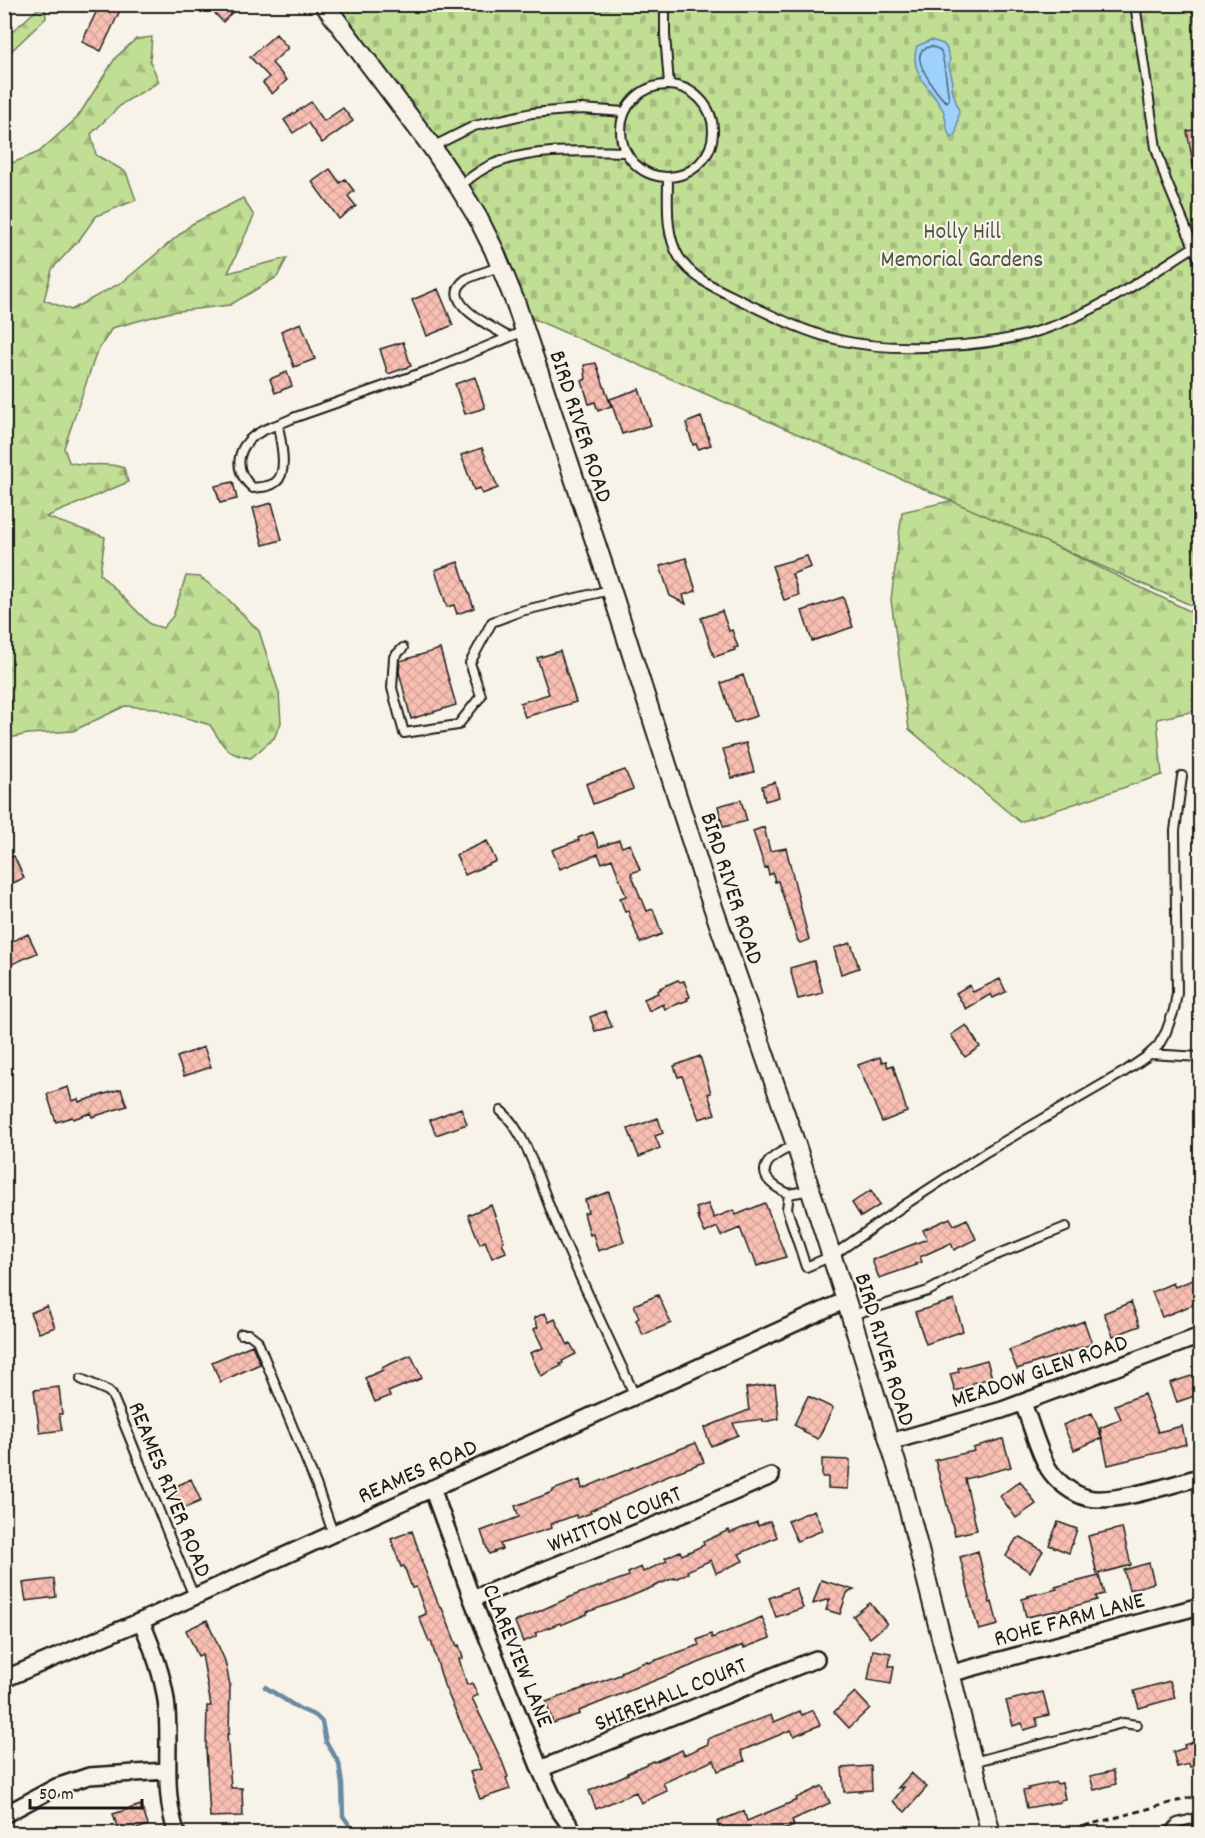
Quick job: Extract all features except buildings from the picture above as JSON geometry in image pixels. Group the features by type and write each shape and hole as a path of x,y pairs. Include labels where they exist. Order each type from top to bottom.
{"street":[{"name":"BIRD RIVER ROAD","path":"324,4 432,147 482,225 501,266 517,334 611,589 705,884 796,1145 849,1308 890,1442 991,1833"},
{"name":"REAMES ROAD","path":"4,1678 141,1621 635,1396 849,1308"},
{"name":"MEADOW GLEN ROAD","path":"890,1442 1023,1403 1200,1336"},
{"path":"1023,1403 1049,1469 1064,1485 1088,1498 1103,1499 1144,1492 1200,1477"},
{"name":"WHITTON COURT","path":"472,1599 683,1515 771,1476"},
{"name":"CLAREVIEW LANE","path":"432,1488 472,1599 540,1769 559,1810 576,1833"},
{"name":"ROHE FARM LANE","path":"949,1674 1200,1606"},
{"path":"141,1621 159,1668 166,1700 166,1771 177,1833"},
{"name":"SHIREHALL COURT","path":"540,1769 816,1659"},
{"path":"4,1815 56,1787 89,1776 166,1771"}],"lane":[{"path":"665,4 669,84"},
{"path":"1135,4 1156,148 1166,180 1197,245 1200,262"},
{"path":"669,84 683,87 703,102 709,111 713,131 712,143 707,154 694,169 668,177 655,176 635,165 626,152 620,132 628,105 636,95 658,85 669,84"},
{"path":"432,147 474,126 532,112 581,109 625,112"},
{"path":"459,187 475,173 505,159 572,151 626,152"},
{"path":"668,177 669,219 673,245 680,259 693,274 725,293 790,324 839,340 863,344 902,347 952,346 1014,338 1041,331 1073,319 1107,302 1197,245"},
{"path":"501,266 466,278 458,287 458,296 463,308 517,334"},
{"path":"278,425 282,476 279,481 270,486 253,488 244,481 238,461 243,447 261,431 433,369 517,334"},
{"path":"403,648 394,657 392,688 405,733 458,724 481,696 470,663 492,622 521,611 611,589"},
{"path":"789,1194 789,1215 806,1267 832,1256 986,1152 1124,1072 1158,1046 1174,1010 1177,993 1175,842 1177,806 1182,776"},
{"path":"1150,1054 1200,1058"},
{"path":"501,1111 510,1118 520,1134 556,1224 635,1396"},
{"path":"796,1145 774,1155 768,1162 766,1177 770,1183 789,1194 811,1190"},
{"path":"849,1308 928,1291 989,1258 1066,1227"},
{"path":"241,1334 249,1334 257,1340 316,1484 333,1533"},
{"name":"REAMES RIVER ROAD","path":"81,1379 108,1390 112,1395 194,1596"},
{"path":"972,1762 1123,1723 1137,1725"},
{"path":"1168,1833 1177,1823 1200,1817"}],"path":[{"path":"1054,1833 1200,1795"}],"green space":[{"path":"42,5 45,5 46,18 5,57 5,36"},
{"name":"Holly Hill Memorial Gardens","path":"333,5 1200,5 1200,609 529,317 478,198 429,128"},
{"path":"152,37 150,61 159,82 123,103 91,134 96,155 126,172 136,200 96,216 79,240 52,269 44,300 71,310 124,281 192,224 243,198 254,216 228,273 287,258 277,277 230,305 171,312 112,328 96,354 64,448 69,462 124,468 128,482 46,517 105,537 100,574 150,624 163,628 173,616 186,576 200,577 226,597 259,631 279,693 281,723 274,738 251,758 230,752 210,725 154,708 125,706 73,731 28,734 5,739 5,166 39,152 77,118 116,57 136,39"},
{"path":"958,499 1200,616 1200,710 1157,719 1162,775 1020,822 909,729 891,600 902,512"}],"water":[{"path":"931,40 946,47 950,59 952,89 959,111 956,134 951,138 943,110 922,80 916,64 917,46"}],"waterway":[{"path":"265,1687 298,1708 316,1716 322,1722 326,1742 339,1763 343,1816 356,1834"}]}
